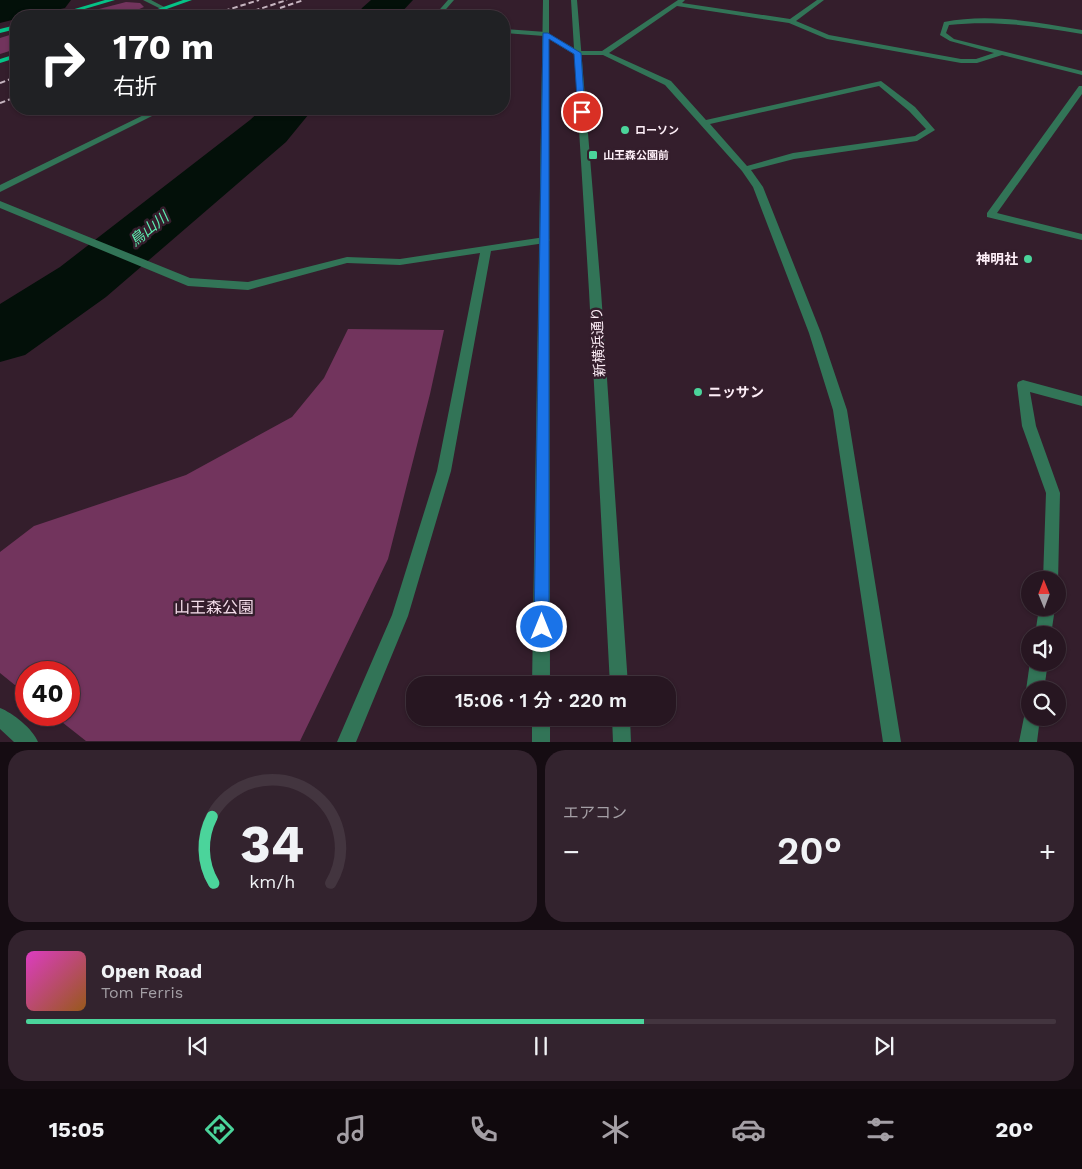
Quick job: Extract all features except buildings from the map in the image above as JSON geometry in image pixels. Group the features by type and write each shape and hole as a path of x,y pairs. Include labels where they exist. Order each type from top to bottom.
{"main road":[{"path":"76,10 112,0"},
{"path":"162,10 189,0"}],"street":[{"path":"146,0 165,9"},
{"path":"442,10 451,0"},
{"path":"541,676 546,0"},
{"name":"新横浜通り","path":"574,0 594,281 618,676"},
{"path":"791,22 821,0"},
{"path":"604,52 679,2 791,22 827,37 961,61 977,61 1000,53"},
{"path":"1082,32 1054,26 984,20 946,24 942,34 952,40 1082,73"},
{"path":"510,31 546,34 578,53 604,52 668,83 745,169 758,188 815,333 840,410 892,742"},
{"path":"704,123 881,83 912,109 931,130 917,138 793,156 745,169"},
{"path":"1082,88 991,215 1082,237"},
{"path":"0,189 150,115"},
{"path":"0,204 188,282 248,286 347,260 400,262 545,240"},
{"path":"346,742 400,616 444,471 486,249"},
{"path":"1051,571 1053,494 1029,426 1023,385 1082,401"},
{"path":"0,717 30,742"},
{"path":"541,726 541,742"},
{"path":"621,726 622,742"},
{"path":"1028,742 1030,726"}],"green space":[{"path":"126,2 140,3 144,7 137,10 95,10"},
{"path":"10,35 10,51 0,54 0,38"},
{"name":"山王森公園","path":"348,329 444,330 430,394 388,559 300,741 86,741 67,726 80,726 80,661 15,661 15,685 0,673 0,552 34,526 186,475 292,417 324,378"}],"waterway":[{"path":"0,11 52,0"},
{"name":"鳥山川","path":"383,10 394,0"},
{"name":"鳥山川","path":"0,337 83,282 268,131 283,115"}],"railway":[{"path":"227,10 259,0"},
{"path":"256,10 287,0"},
{"path":"280,8 304,0"},
{"path":"0,83 10,79"},
{"path":"0,103 10,99"}],"place":[{"name":"ローソン","path":"625,130"},
{"name":"山王森公園前","path":"593,155"},
{"name":"神明社","path":"1028,259"},
{"name":"ニッサン","path":"698,392"}],"route":[{"path":"542,627 546,34 578,53 582,112"}]}
